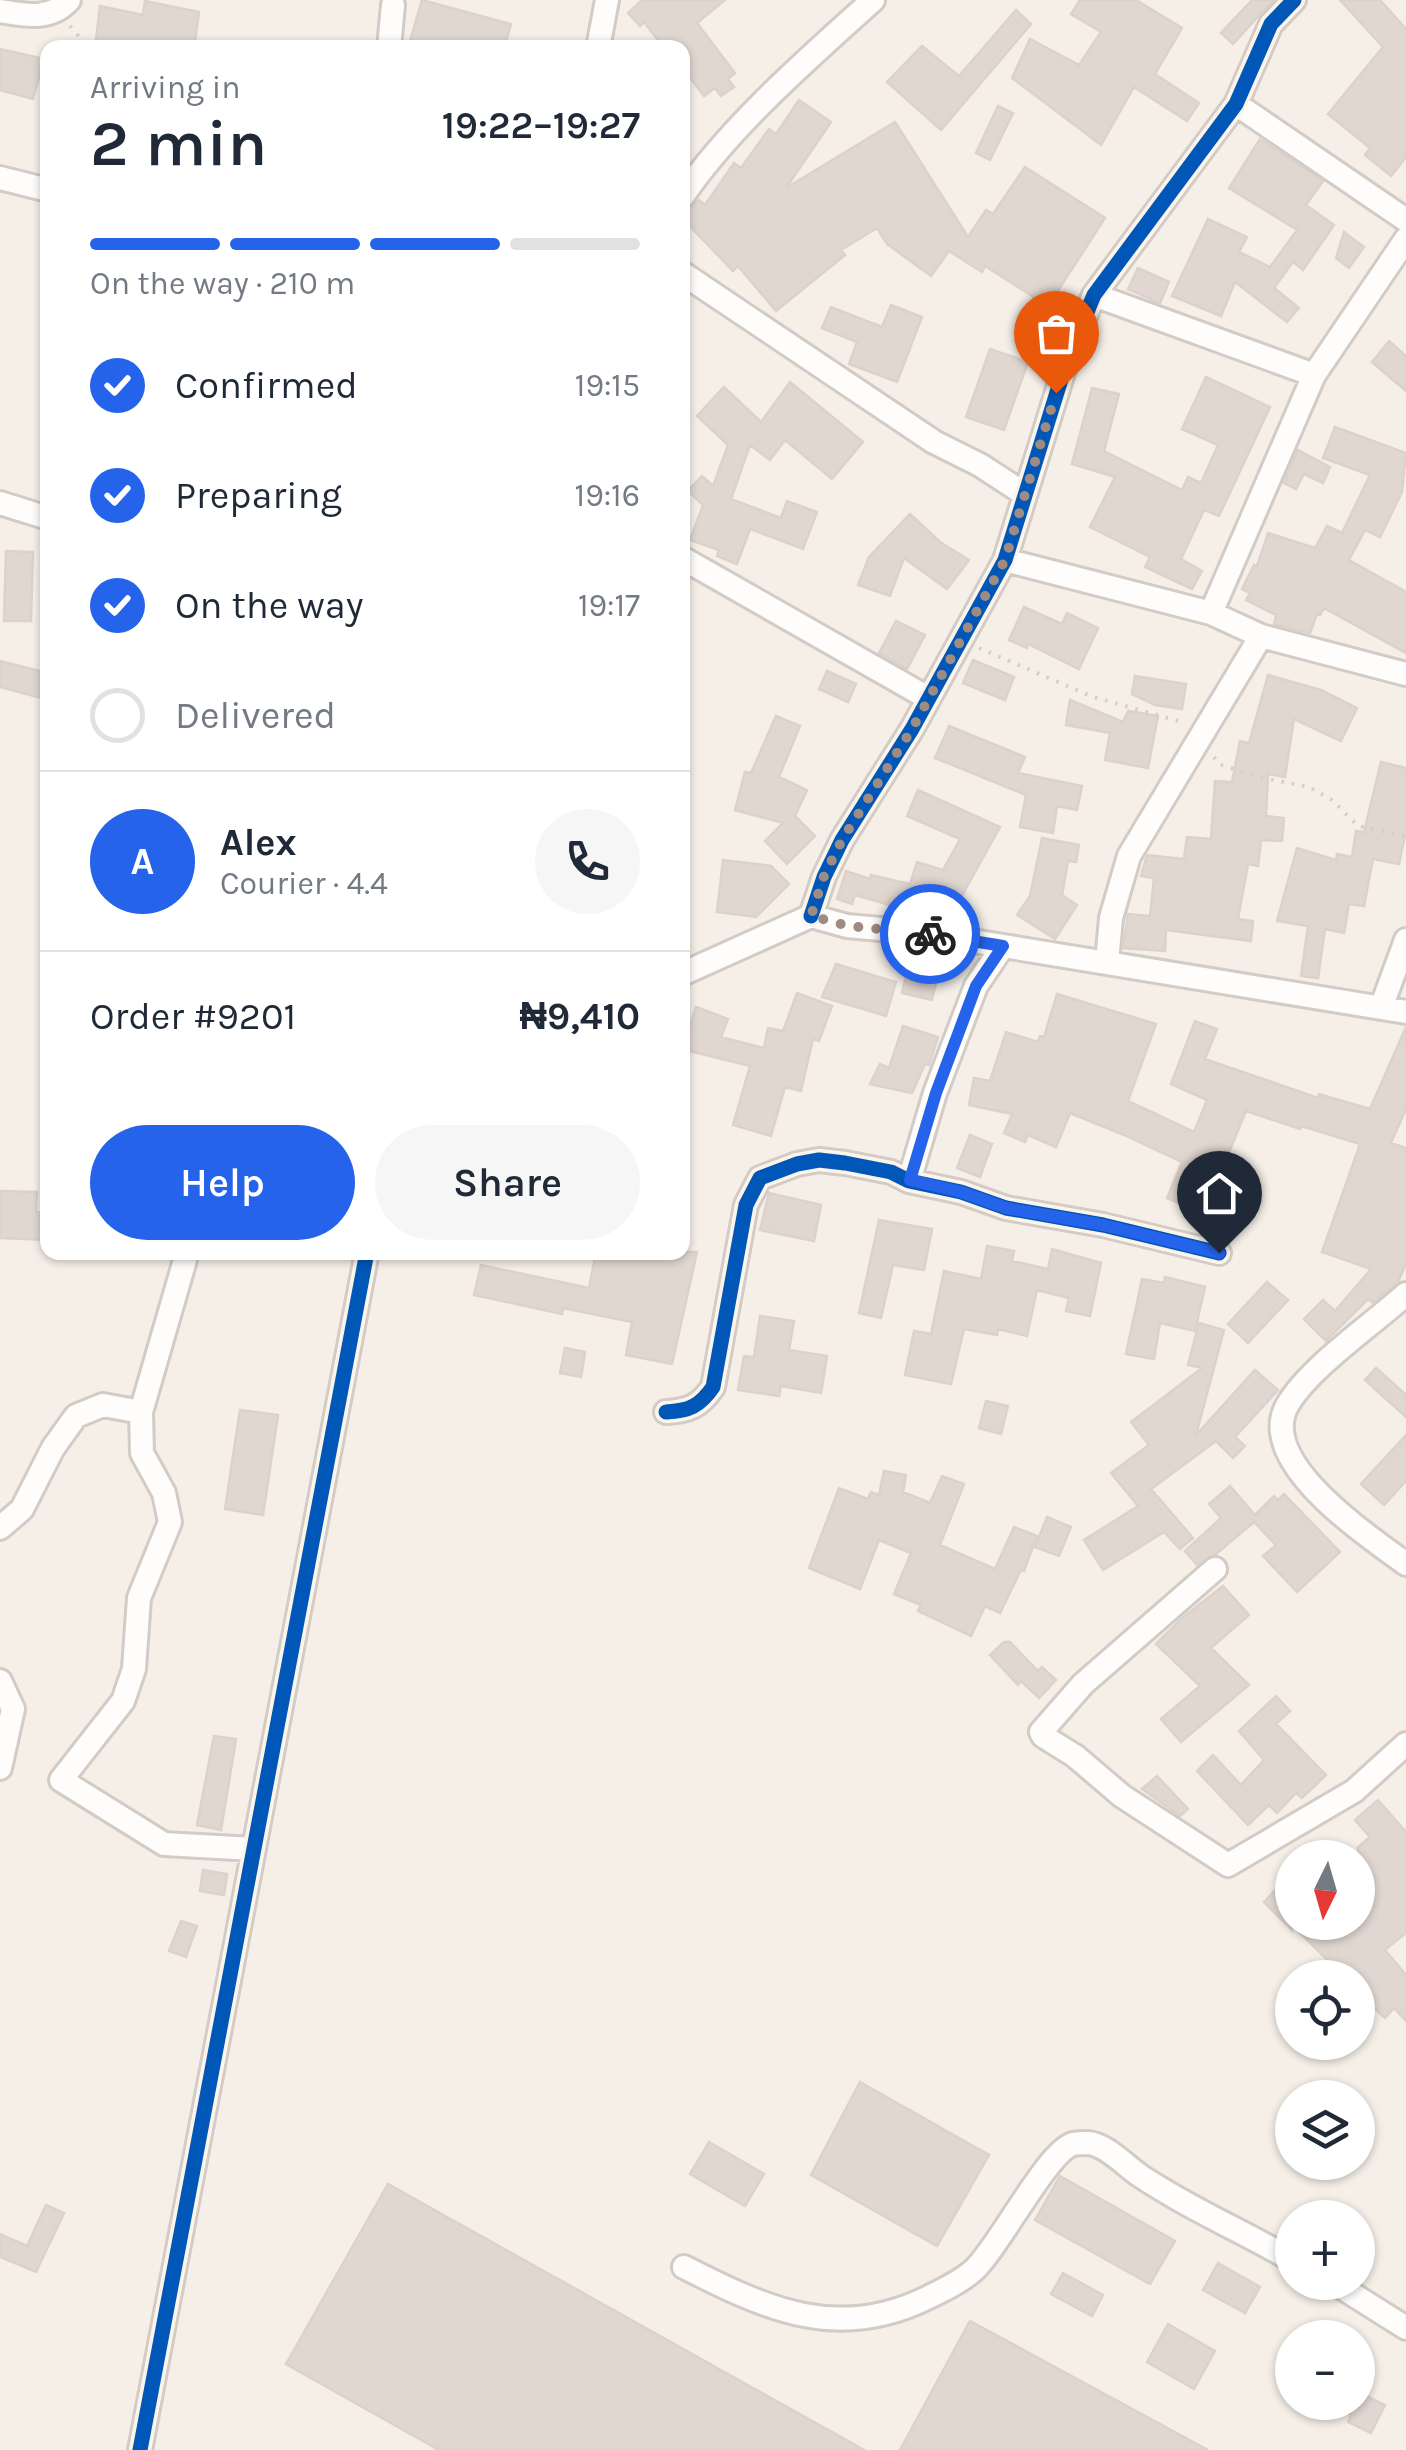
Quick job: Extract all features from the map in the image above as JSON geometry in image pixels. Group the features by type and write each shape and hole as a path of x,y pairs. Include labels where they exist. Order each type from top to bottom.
{"street":[{"path":"600,40 607,0"},
{"path":"690,185 768,99 873,0"},
{"path":"811,916 824,876 842,840 1005,560 1066,360 1094,295 1236,104 1271,24 1294,0"},
{"path":"388,2 390,40"},
{"path":"0,11 37,16 65,4"},
{"path":"1236,104 1406,220"},
{"path":"0,178 40,188"},
{"path":"1211,613 1314,375 1406,239"},
{"path":"690,278 934,442 1023,493"},
{"path":"1094,295 1314,375"},
{"path":"0,503 40,516"},
{"path":"1005,560 1211,613 1262,636 1406,674"},
{"path":"690,563 928,698"},
{"path":"1107,962 1112,918 1129,856 1262,636"},
{"path":"690,970 811,916 848,926 879,927 1107,962 1406,1012"},
{"path":"1381,1008 1406,940"},
{"path":"910,1180 936,1093 976,986 1003,946"},
{"path":"666,1412 686,1411 703,1402 713,1387 746,1204 760,1178 797,1164 818,1160 891,1172 1006,1208 1103,1225 1219,1253"},
{"path":"185,1260 141,1412 142,1453 164,1492 170,1522 139,1598 134,1669 123,1700 61,1780 164,1844 254,1849"},
{"path":"140,2450 365,1260"},
{"path":"1406,1294 1304,1383 1286,1408 1282,1444 1304,1480 1406,1564"},
{"path":"0,1528 22,1509 52,1448 76,1416 103,1406 141,1412"},
{"path":"1215,1568 1083,1684 1041,1732 1043,1736 1122,1796 1228,1865 1354,1791 1406,1744"},
{"path":"0,1681 13,1709 0,1768"},
{"path":"684,2267 740,2296 810,2318 865,2319 917,2303 975,2269 1048,2166 1070,2144 1094,2143 1202,2213 1275,2251"},
{"path":"1361,2300 1406,2328"}],"path":[{"path":"65,4 72,32 80,40"},
{"path":"961,640 1094,697 1183,720 1201,736 1218,764 1309,787 1332,800 1358,826 1406,836"}],"building":[{"path":"422,0 511,24 506,40 410,40"},
{"path":"642,0 725,0 697,23 735,73 728,79 734,87 721,96 715,88 704,96 690,78 690,40 658,40 644,22 640,26 628,13"},
{"path":"1080,0 1136,0 1182,28 1155,74 1199,103 1187,121 1134,87 1101,145 1012,78 1030,39 1079,65 1101,32 1071,14"},
{"path":"1252,0 1273,0 1233,44 1221,33"},
{"path":"1340,0 1380,0 1406,29 1406,157 1391,176 1365,155 1370,148 1328,114 1383,47"},
{"path":"145,1 199,12 195,40 96,40 100,6 143,15"},
{"path":"1016,10 1031,24 941,130 887,82 922,46 959,76"},
{"path":"0,49 40,58 33,99 0,90"},
{"path":"799,100 831,122 786,188 895,122 968,237 986,210 993,214 1025,167 1105,218 1048,306 985,266 982,272 949,251 931,276 887,244 877,228 841,250 845,255 776,311 738,266 733,271 690,226 690,207 699,200 705,205 734,163 741,168 769,129 776,134"},
{"path":"998,106 1013,113 990,160 976,153"},
{"path":"1260,139 1323,181 1306,205 1334,225 1303,270 1293,262 1274,288 1299,308 1287,322 1235,282 1221,316 1172,296 1208,219 1247,237 1239,252 1270,267 1297,230 1229,188"},
{"path":"1344,232 1364,247 1349,268 1336,258"},
{"path":"1138,268 1169,282 1160,303 1128,289"},
{"path":"891,305 922,317 897,382 849,364 857,342 822,328 831,307 882,327"},
{"path":"1389,341 1406,356 1406,391 1372,362"},
{"path":"990,349 1028,362 1004,430 966,417"},
{"path":"1206,377 1270,407 1219,516 1204,510 1181,559 1202,571 1192,589 1145,567 1150,557 1090,527 1115,477 1072,464 1092,388 1119,394 1104,451 1182,490 1188,477 1201,483 1218,445 1182,429"},
{"path":"790,382 863,442 832,479 785,440 770,460 750,445 731,499 781,518 787,501 817,512 803,549 750,529 737,564 717,556 719,550 690,540 703,505 690,489 702,476 713,486 728,445 697,416 724,387 761,422"},
{"path":"1335,427 1406,453 1402,492 1380,537 1365,530 1349,560 1406,592 1406,653 1324,608 1317,614 1310,633 1274,624 1276,615 1246,600 1250,593 1242,589 1254,565 1257,566 1268,533 1315,548 1327,526 1342,533 1370,475 1323,458"},
{"path":"1298,450 1330,467 1323,483 1304,474 1296,489 1284,483"},
{"path":"910,514 940,542 969,560 947,589 904,558 890,596 858,585 869,557"},
{"path":"6,551 33,552 31,621 4,621"},
{"path":"1024,607 1062,624 1067,613 1098,628 1079,669 1028,644 1027,648 1009,640"},
{"path":"896,621 925,635 907,669 879,653"},
{"path":"973,660 1014,677 1005,700 963,683"},
{"path":"0,661 40,671 40,698 0,687"},
{"path":"827,671 856,684 848,702 819,689"},
{"path":"1268,675 1321,690 1357,708 1341,741 1294,719 1285,777 1268,774 1266,816 1284,818 1282,841 1261,840 1258,866 1248,864 1238,919 1253,921 1251,941 1166,930 1165,951 1123,948 1128,914 1150,916 1154,878 1141,876 1147,855 1184,859 1187,837 1211,839 1215,781 1232,782 1240,741 1249,743"},
{"path":"1135,676 1186,684 1182,709 1155,705 1132,694"},
{"path":"1070,700 1123,722 1128,711 1158,716 1148,768 1105,760 1110,733 1066,725"},
{"path":"776,716 800,726 779,777 807,790 795,816 815,836 787,864 765,841 783,823 735,810 745,772 751,773"},
{"path":"949,726 1025,757 1018,773 1082,786 1077,810 1057,806 1053,833 1020,827 1026,795 935,758"},
{"path":"1381,762 1406,768 1406,831 1399,864 1373,859 1364,906 1349,904 1344,933 1325,929 1318,978 1301,976 1308,926 1277,921 1297,848 1336,860 1337,854 1352,857 1356,831 1364,832"},
{"path":"918,790 1000,827 956,906 931,893 924,915 855,895 852,904 837,899 846,871 870,879 871,875 910,884 917,862 943,870 960,839 907,816"},
{"path":"1042,838 1079,845 1076,862 1068,861 1062,895 1077,905 1055,939 1017,915 1030,896"},
{"path":"723,860 771,866 789,884 756,917 717,912"},
{"path":"910,958 940,965 932,1000 902,993"},
{"path":"836,964 896,982 886,1016 822,997"},
{"path":"797,993 832,1006 819,1041 813,1039 801,1091 785,1087 771,1136 733,1125 750,1066 690,1051 690,1025 696,1007 728,1019 721,1037 764,1048 768,1028 783,1031"},
{"path":"1057,994 1156,1024 1128,1101 1194,1132 1207,1100 1171,1084 1195,1021 1217,1029 1205,1059 1318,1098 1319,1094 1370,1109 1406,1027 1406,1109 1391,1143 1406,1148 1406,1264 1398,1282 1373,1303 1368,1299 1326,1341 1304,1319 1323,1300 1335,1311 1371,1269 1322,1252 1360,1144 1246,1111 1204,1213 1167,1198 1182,1162 1129,1137 1070,1113 1056,1147 1028,1135 1025,1142 1004,1133 1012,1114 969,1105 974,1078 990,1081 1006,1032 1038,1042 1040,1036 1044,1037"},
{"path":"903,1026 938,1037 929,1065 925,1064 912,1093 870,1084 880,1064 889,1068"},
{"path":"970,1135 992,1144 980,1177 957,1168"},
{"path":"0,1191 37,1192 40,1240 0,1238"},
{"path":"769,1193 821,1205 814,1241 760,1230"},
{"path":"879,1220 932,1229 924,1270 893,1265 881,1318 859,1313"},
{"path":"987,1246 1014,1251 1012,1261 1048,1269 1052,1249 1101,1263 1090,1316 1066,1311 1069,1298 1037,1290 1027,1336 998,1329 997,1335 964,1329 951,1384 905,1375 914,1331 931,1334 944,1271 981,1279"},
{"path":"690,1252 697,1252 672,1364 626,1355 632,1322 563,1308 562,1314 474,1295 481,1265 589,1288 594,1260 690,1260"},
{"path":"1165,1277 1205,1287 1195,1331 1160,1323 1154,1359 1126,1354 1142,1279 1164,1283"},
{"path":"1267,1282 1288,1300 1248,1343 1228,1324"},
{"path":"760,1316 794,1321 789,1350 827,1356 821,1393 781,1386 779,1396 738,1390 744,1356 754,1357"},
{"path":"1199,1323 1224,1330 1196,1435 1255,1370 1278,1390 1235,1437 1245,1446 1233,1458 1216,1441 1151,1489 1193,1538 1180,1549 1164,1532 1103,1570 1084,1540 1138,1506 1111,1473 1149,1445 1131,1422 1202,1368 1188,1365"},
{"path":"565,1348 585,1352 581,1377 560,1373"},
{"path":"1376,1368 1406,1395 1406,1417 1365,1380"},
{"path":"986,1401 1008,1406 1001,1434 979,1428"},
{"path":"240,1410 278,1415 263,1515 225,1509"},
{"path":"1406,1435 1406,1481 1384,1505 1361,1484"},
{"path":"884,1471 906,1475 903,1492 930,1503 942,1476 964,1484 940,1545 995,1569 1014,1527 1037,1536 1024,1571 1021,1570 1000,1613 985,1606 971,1636 918,1611 921,1605 894,1594 911,1553 879,1540 860,1589 809,1568 839,1488 868,1499 871,1492 879,1495"},
{"path":"1230,1486 1255,1515 1274,1496 1278,1500 1284,1494 1340,1552 1297,1592 1263,1556 1276,1545 1254,1522 1197,1565 1185,1551 1221,1518 1209,1504"},
{"path":"1047,1517 1071,1527 1059,1556 1035,1547"},
{"path":"1223,1586 1249,1615 1211,1648 1249,1685 1181,1742 1161,1719 1200,1686 1156,1644"},
{"path":"1004,1642 1010,1642 1038,1671 1042,1667 1056,1680 1039,1698 1021,1681 1018,1685 990,1655"},
{"path":"1276,1696 1290,1711 1276,1724 1326,1775 1302,1798 1296,1793 1277,1813 1269,1805 1248,1825 1197,1771 1213,1755 1241,1785 1264,1760 1239,1731"},
{"path":"214,1736 236,1739 221,1830 197,1825"},
{"path":"1157,1776 1188,1809 1180,1816 1142,1789"},
{"path":"1378,1800 1406,1832 1406,1933 1385,1950 1406,1975 1406,2021 1394,2008 1385,2018 1375,2009 1375,1960 1328,1960 1307,1940 1375,1940 1375,1840 1366,1840 1370,1837 1355,1820"},
{"path":"203,1870 227,1874 224,1895 200,1891"},
{"path":"1275,1890 1275,1913 1264,1902"},
{"path":"181,1921 197,1926 186,1957 169,1951"},
{"path":"860,2082 989,2155 937,2246 811,2175"},
{"path":"709,2142 764,2174 745,2206 690,2174"},
{"path":"1060,2176 1175,2241 1150,2284 1035,2220"},
{"path":"388,2184 864,2450 439,2450 286,2364"},
{"path":"46,2205 64,2213 36,2272 0,2257 0,2234 27,2246"},
{"path":"1218,2263 1260,2287 1245,2313 1203,2290"},
{"path":"1063,2273 1103,2295 1092,2316 1051,2294"},
{"path":"970,2321 1208,2450 900,2450"},
{"path":"1168,2324 1215,2351 1194,2389 1147,2362"},
{"path":"1375,2400 1385,2405 1371,2433 1348,2422 1375,2420"}],"cycle path":[{"path":"811,916 842,840 912,729 1005,560 1067,360 1094,295 1236,104 1271,24 1294,0"},
{"path":"666,1412 693,1406 713,1387 746,1205 760,1178 797,1164 819,1160 891,1172 909,1181 961,1192 1006,1208 1103,1225 1219,1253"},
{"path":"140,2450 365,1260"}],"way so far":[{"path":"930,934 848,926 811,916 824,876 842,840 912,729 1005,560 1056,393"}],"route":[{"path":"930,934 1003,946 976,986 936,1093 910,1180 1006,1208 1103,1225 1219,1253"}]}
